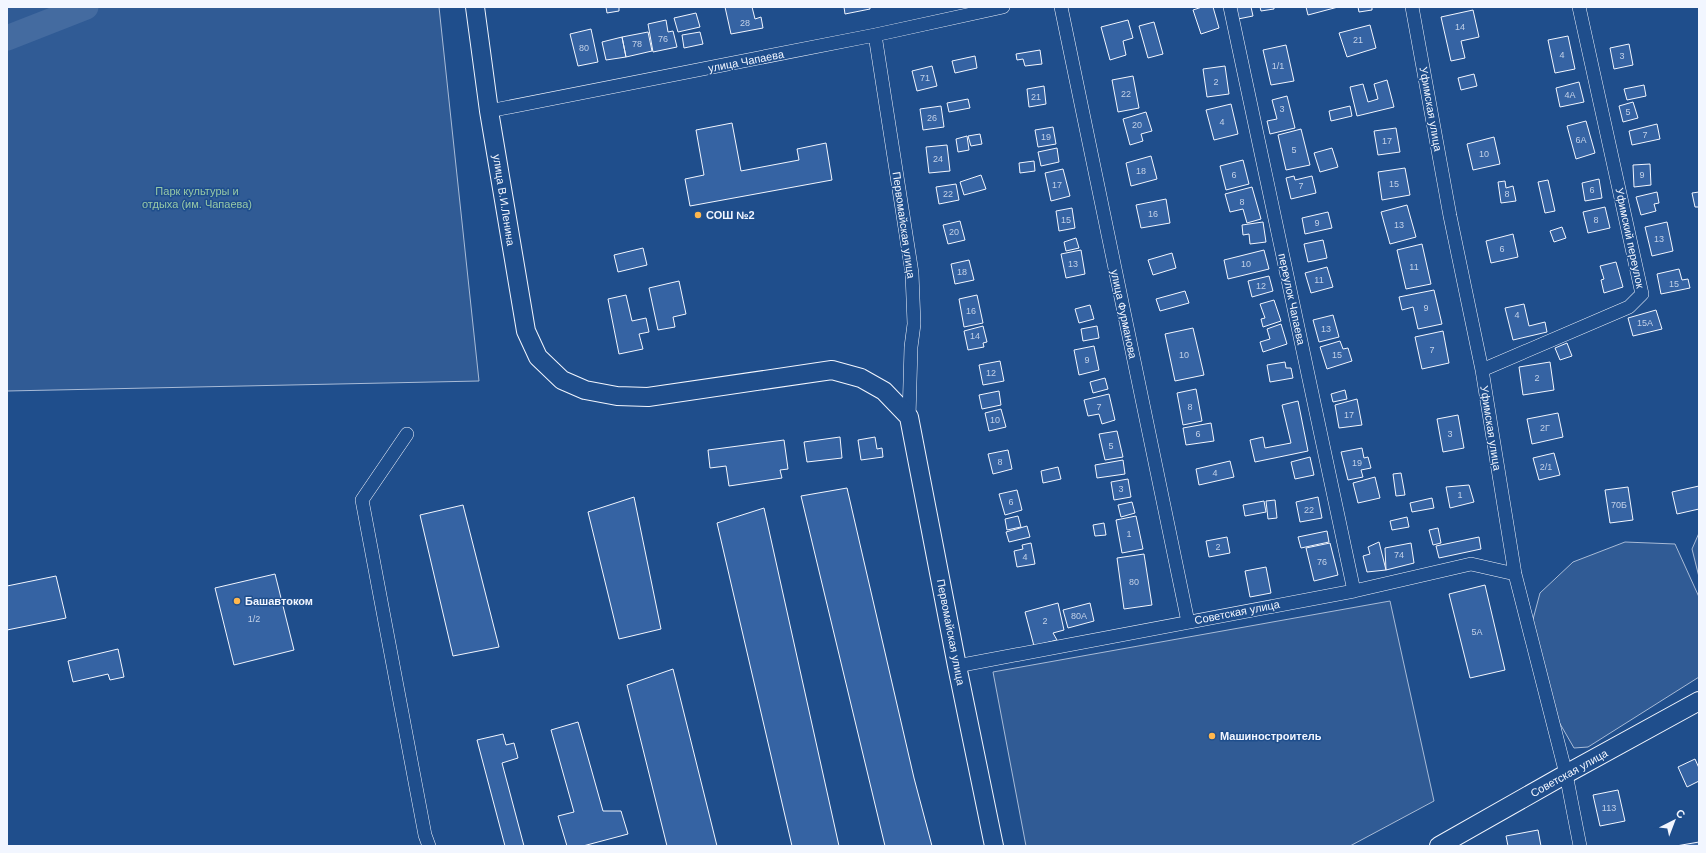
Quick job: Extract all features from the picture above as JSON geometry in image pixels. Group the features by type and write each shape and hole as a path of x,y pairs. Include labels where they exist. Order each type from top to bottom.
{"main road":[{"name":"улица В.И.Ленина","path":"475,7 489,111 526,331 538,357 562,380 585,390 617,396 648,397 832,370 861,378 884,391 910,417"},
{"name":"Первомайская улица","path":"910,417 957,666 994,846"},
{"name":"Советская улица","path":"1439,846 1699,701"}],"street":[{"name":"улица Чапаева","path":"489,111 875,35 1003,7"},
{"name":"улица Фурманова","path":"1061,7 1188,622"},
{"name":"переулок Чапаева","path":"1230,7 1354,590"},
{"name":"Уфимская улица","path":"1412,7 1450,216 1482,370 1515,574 1566,774 1580,846"},
{"name":"Уфимский переулок","path":"1482,370 1629,307 1642,294 1579,7"},
{"name":"Первомайская улица","path":"875,35 912,273 914,324 911,347 910,417"},
{"path":"407,434 362,500 425,835 429,846"},
{"name":"Советская улица","path":"957,666 1354,590 1471,564 1515,574"}],"shaded area":[{"name":"Парк культуры и отдыха (им. Чапаева)","path":"7,7 439,7 479,381 7,391"},
{"path":"1699,533 1699,577 1692,549"},
{"path":"1625,542 1675,544 1699,597 1699,677 1588,747 1574,748 1559,722 1532,623 1540,593 1573,562"},
{"name":"Машиностроитель","path":"1390,601 1434,801 1350,846 1026,846 993,672"}],"building":[{"path":"606,7 619,7 619,11 607,13"},
{"path":"725,7 752,7 755,19 761,17 763,28 731,34"},
{"path":"844,7 870,7 870,9 845,14"},
{"path":"1202,7 1213,7 1219,28 1201,34 1193,10"},
{"path":"1235,7 1251,7 1253,16 1238,19"},
{"path":"1260,7 1274,7 1274,9 1261,11"},
{"path":"1306,7 1338,7 1308,15"},
{"path":"1358,7 1372,7 1372,10 1359,12"},
{"path":"1473,10 1479,37 1461,41 1465,58 1451,61 1441,17"},
{"path":"696,13 700,27 678,32 674,18"},
{"path":"666,20 668,32 673,31 677,47 653,52 648,24"},
{"path":"1128,20 1133,38 1123,41 1126,55 1110,60 1101,27"},
{"path":"1154,22 1163,54 1148,58 1139,26"},
{"path":"1370,25 1376,48 1347,57 1339,33"},
{"path":"591,29 598,62 578,66 570,34"},
{"path":"648,32 652,51 626,57 622,37"},
{"path":"700,32 703,44 684,48 682,35"},
{"path":"1568,36 1575,69 1555,73 1548,40"},
{"path":"622,37 626,57 606,60 602,42"},
{"path":"1629,44 1633,65 1614,69 1610,48"},
{"path":"1286,45 1294,81 1271,85 1263,50"},
{"path":"1040,50 1042,64 1025,66 1023,59 1017,60 1016,54"},
{"path":"975,56 977,68 955,73 952,61"},
{"path":"932,66 937,86 917,91 912,71"},
{"path":"1225,66 1229,94 1207,97 1203,69"},
{"path":"1474,74 1477,86 1461,90 1458,78"},
{"path":"1133,76 1139,108 1118,112 1112,80"},
{"path":"1387,80 1394,107 1357,116 1350,87 1363,84 1368,102 1378,99 1374,84"},
{"path":"1579,82 1584,102 1560,107 1556,88"},
{"path":"1644,85 1646,96 1627,100 1624,89"},
{"path":"1044,86 1046,104 1029,107 1027,89"},
{"path":"1287,96 1295,128 1270,134 1267,121 1277,119 1272,100"},
{"path":"968,99 970,108 949,112 947,103"},
{"path":"1633,102 1638,118 1623,122 1619,106"},
{"path":"1231,104 1238,134 1214,140 1206,110"},
{"path":"941,106 944,127 923,130 920,109"},
{"path":"1350,106 1352,116 1331,121 1329,111"},
{"path":"1146,112 1152,131 1141,134 1143,141 1130,145 1123,119"},
{"path":"1586,121 1595,153 1576,159 1567,126"},
{"path":"732,123 741,171 799,160 797,149 826,143 832,180 690,206 685,179 704,175 696,130"},
{"path":"1657,124 1660,139 1632,145 1629,131"},
{"path":"1053,127 1056,144 1038,147 1035,130"},
{"path":"1396,128 1400,152 1378,155 1374,131"},
{"path":"1301,129 1310,165 1286,170 1278,135"},
{"path":"980,134 982,144 971,146 968,136"},
{"path":"967,136 969,150 958,152 956,139"},
{"path":"1494,137 1500,164 1473,170 1467,144"},
{"path":"947,145 950,171 929,173 926,147"},
{"path":"1057,148 1059,162 1041,166 1038,152"},
{"path":"1332,148 1338,167 1320,172 1314,153"},
{"path":"1151,156 1157,179 1131,186 1126,163"},
{"path":"1243,160 1249,184 1226,190 1220,166"},
{"path":"1034,161 1035,171 1020,173 1019,163"},
{"path":"1650,164 1651,185 1634,187 1633,165"},
{"path":"1405,168 1410,195 1382,200 1378,172"},
{"path":"1063,169 1070,196 1051,201 1045,173"},
{"path":"981,175 986,189 964,195 960,182"},
{"path":"1294,176 1295,180 1312,176 1316,193 1291,199 1286,178"},
{"path":"1599,179 1602,198 1585,201 1582,183"},
{"path":"1548,180 1555,211 1545,213 1538,182"},
{"path":"1505,181 1506,188 1513,186 1516,201 1501,203 1498,182"},
{"path":"956,184 959,200 939,204 936,187"},
{"path":"1252,187 1261,219 1247,223 1243,209 1230,212 1225,194"},
{"path":"1657,192 1659,203 1654,204 1656,211 1641,215 1636,197"},
{"path":"1699,192 1699,207 1695,207 1692,193"},
{"path":"1166,199 1170,223 1141,228 1136,205"},
{"path":"1407,205 1416,237 1390,244 1381,212"},
{"path":"1605,207 1610,228 1588,233 1583,212"},
{"path":"1072,208 1075,228 1059,231 1056,211"},
{"path":"1328,212 1332,228 1305,234 1302,218"},
{"path":"960,221 965,240 948,244 943,225"},
{"path":"1263,222 1266,242 1250,244 1249,234 1243,235 1242,225"},
{"path":"1667,222 1673,251 1652,256 1645,227"},
{"path":"1562,227 1566,238 1554,242 1550,231"},
{"path":"1513,234 1518,257 1491,263 1486,241"},
{"path":"1076,238 1079,248 1066,251 1064,242"},
{"path":"1323,240 1327,258 1308,262 1304,244"},
{"path":"1422,244 1431,284 1406,289 1397,250"},
{"path":"643,248 647,265 618,272 614,255"},
{"path":"1081,250 1085,274 1066,278 1061,254"},
{"path":"1264,250 1269,269 1228,279 1224,260"},
{"path":"1172,253 1176,268 1153,275 1148,260"},
{"path":"969,260 974,280 955,284 951,264"},
{"path":"1616,262 1623,287 1604,293 1601,280 1604,279 1600,266"},
{"path":"1327,267 1333,287 1311,293 1305,273"},
{"path":"1679,269 1682,280 1688,279 1690,288 1661,294 1657,274"},
{"path":"1269,276 1273,291 1252,297 1248,281"},
{"path":"679,281 686,314 673,317 675,327 658,330 649,288"},
{"path":"1434,290 1442,324 1418,329 1413,307 1402,310 1399,297"},
{"path":"1185,291 1189,303 1160,311 1156,299"},
{"path":"626,295 632,321 646,318 649,332 639,334 643,349 619,354 608,299"},
{"path":"977,295 983,323 964,327 959,299"},
{"path":"1274,300 1281,321 1263,327 1261,319 1265,318 1260,304"},
{"path":"1524,304 1529,326 1545,322 1547,332 1513,340 1505,308"},
{"path":"1090,305 1094,319 1079,323 1075,309"},
{"path":"1656,310 1662,329 1633,336 1628,318"},
{"path":"1333,315 1339,337 1319,342 1313,320"},
{"path":"1281,324 1287,344 1263,352 1260,342 1270,339 1267,329"},
{"path":"983,326 987,342 983,343 984,347 968,350 964,331"},
{"path":"1097,326 1099,338 1083,341 1081,329"},
{"path":"1193,328 1204,375 1175,381 1165,334"},
{"path":"1443,331 1449,363 1422,369 1415,337"},
{"path":"1340,341 1343,349 1348,348 1352,361 1327,369 1320,347"},
{"path":"1567,343 1572,356 1560,360 1555,348"},
{"path":"1094,346 1099,370 1079,375 1074,350"},
{"path":"1000,361 1004,381 983,385 979,365"},
{"path":"1285,362 1286,368 1291,368 1293,378 1270,382 1267,365"},
{"path":"1550,362 1554,390 1523,395 1519,367"},
{"path":"1105,378 1108,389 1093,393 1090,382"},
{"path":"1196,389 1202,421 1183,425 1177,393"},
{"path":"1345,390 1347,399 1333,402 1331,394"},
{"path":"999,391 1001,405 982,409 979,395"},
{"path":"1109,394 1115,420 1102,424 1099,414 1088,416 1084,400"},
{"path":"1357,399 1362,425 1339,428 1335,405"},
{"path":"1298,401 1308,451 1255,462 1250,440 1263,437 1265,448 1291,443 1282,405"},
{"path":"1001,409 1006,427 989,431 985,413"},
{"path":"1558,413 1563,437 1532,444 1527,419"},
{"path":"1458,415 1464,448 1443,452 1437,419"},
{"path":"1211,423 1214,441 1186,445 1183,428"},
{"path":"1117,431 1123,457 1105,460 1099,434"},
{"path":"840,437 842,458 807,462 804,442"},
{"path":"875,437 877,449 882,448 883,457 861,460 858,440"},
{"path":"784,440 788,469 780,470 782,478 729,486 726,466 710,468 708,450"},
{"path":"1362,448 1364,458 1368,457 1371,468 1361,470 1363,477 1348,480 1341,452"},
{"path":"1008,450 1012,469 993,474 988,454"},
{"path":"1554,453 1560,475 1539,480 1533,458"},
{"path":"1310,457 1314,475 1295,479 1291,462"},
{"path":"1123,460 1125,474 1097,478 1095,465"},
{"path":"1230,461 1234,477 1199,485 1196,469"},
{"path":"1058,467 1061,479 1043,483 1041,471"},
{"path":"1401,473 1405,495 1396,496 1393,474"},
{"path":"1375,477 1380,498 1358,503 1353,483"},
{"path":"1128,479 1131,497 1114,500 1111,482"},
{"path":"1469,485 1474,502 1450,508 1446,487"},
{"path":"1699,486 1699,509 1677,514 1672,492"},
{"path":"1628,487 1633,520 1610,523 1605,490"},
{"path":"847,488 914,778 932,846 885,846 801,496"},
{"path":"1017,490 1022,510 1005,515 999,494"},
{"path":"634,497 661,629 619,639 588,512"},
{"path":"1318,497 1322,518 1300,522 1296,502"},
{"path":"1432,498 1434,508 1412,512 1410,503"},
{"path":"1275,500 1277,518 1268,519 1266,501"},
{"path":"1264,501 1266,512 1245,516 1243,505"},
{"path":"1132,502 1135,513 1121,517 1118,505"},
{"path":"463,505 499,647 453,656 420,515"},
{"path":"764,508 839,846 792,846 717,523"},
{"path":"1018,516 1021,527 1007,530 1005,519"},
{"path":"1136,516 1143,549 1122,553 1116,520"},
{"path":"1407,517 1409,527 1392,530 1390,521"},
{"path":"1104,523 1106,535 1095,536 1093,525"},
{"path":"1027,526 1030,537 1009,542 1006,532"},
{"path":"1438,528 1441,543 1433,545 1429,530"},
{"path":"1327,531 1329,542 1301,548 1298,537"},
{"path":"1227,537 1230,553 1209,557 1206,541"},
{"path":"1479,537 1481,549 1439,558 1436,546"},
{"path":"1379,542 1386,570 1367,572 1363,556 1370,554 1368,547"},
{"path":"1031,543 1035,564 1017,567 1014,551 1023,549 1022,545"},
{"path":"1330,543 1338,575 1314,581 1306,548"},
{"path":"1411,543 1414,563 1386,570 1385,548"},
{"path":"1144,554 1152,605 1124,609 1117,558"},
{"path":"1266,567 1271,593 1250,597 1245,571"},
{"path":"275,574 294,650 234,665 215,588"},
{"path":"56,576 66,618 7,630 7,586"},
{"path":"1485,585 1505,670 1470,678 1449,594"},
{"path":"1058,603 1064,630 1053,633 1057,640 1034,646 1025,612"},
{"path":"1090,603 1094,621 1068,628 1063,610"},
{"path":"118,649 124,677 110,680 108,674 73,682 68,661"},
{"path":"673,669 717,846 667,846 627,685"},
{"path":"578,722 603,811 621,811 628,834 583,846 567,846 558,816 574,812 551,730"},
{"path":"503,734 506,745 514,743 518,758 502,763 524,846 505,846 477,740"},
{"path":"1695,759 1699,768 1699,781 1687,787 1678,767"},
{"path":"1618,790 1625,821 1600,826 1593,795"},
{"path":"1538,830 1541,846 1508,846 1506,836"},
{"path":"1699,842 1699,846 1676,846"}],"waterway":[{"path":"7,38 86,7"}],"place":[{"name":"СОШ №2","path":"698,215"},
{"name":"Башавтоком","path":"237,601"},
{"name":"Машиностроитель","path":"1212,736"}]}
